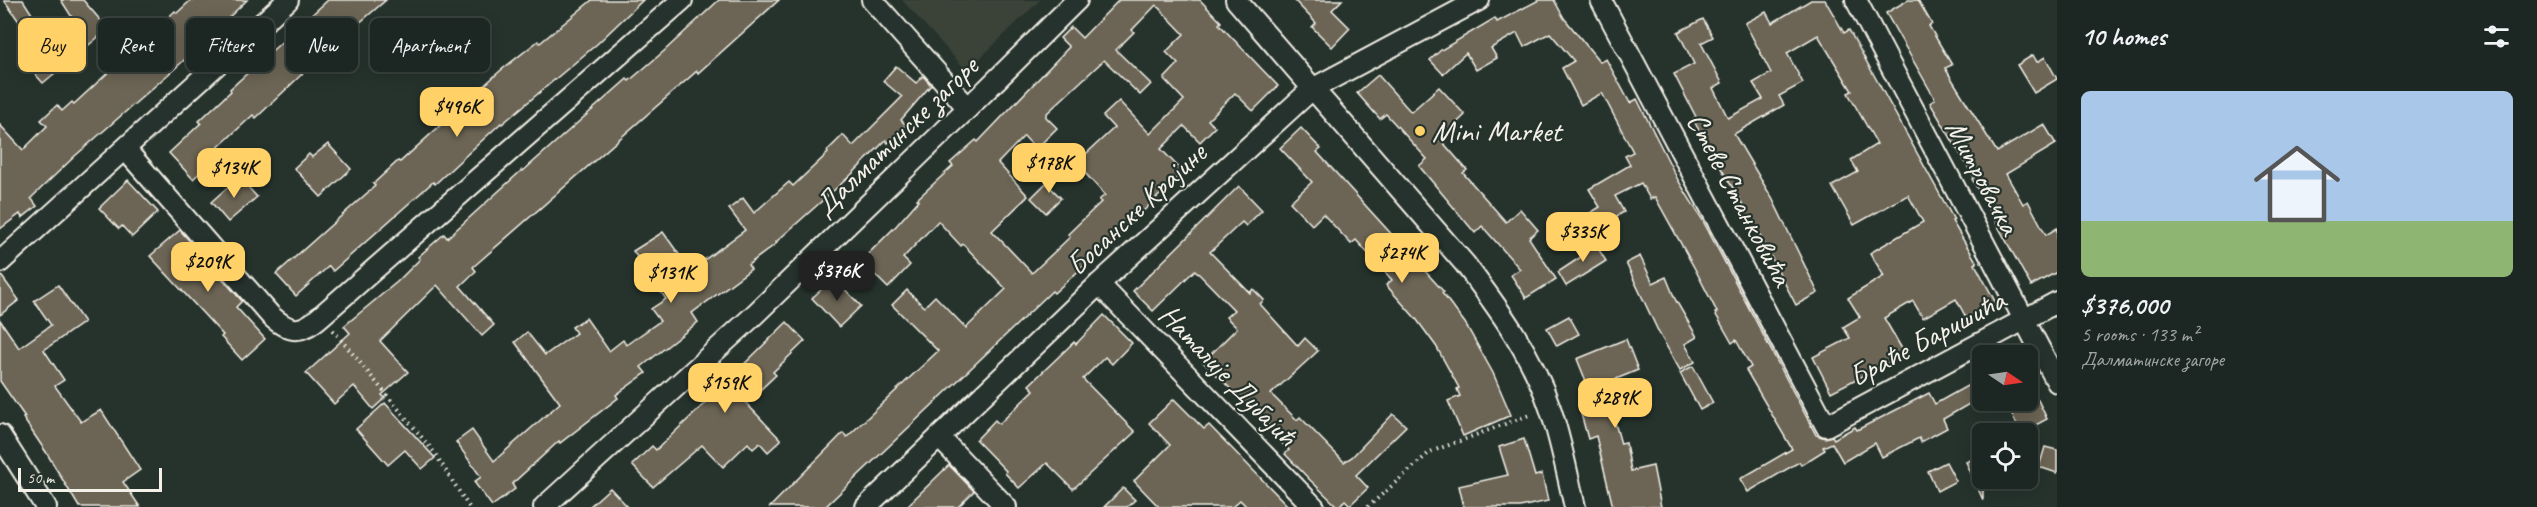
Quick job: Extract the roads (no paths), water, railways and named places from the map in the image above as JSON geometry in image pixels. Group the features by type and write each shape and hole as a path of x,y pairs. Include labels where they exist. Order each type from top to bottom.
{"street":[{"path":"0,262 288,0"},
{"path":"125,149 279,323 297,330 308,327 321,316 682,0"},
{"path":"872,0 968,108"},
{"name":"Далматинске загоре","path":"544,507 750,320 1077,0"},
{"path":"1236,0 1465,264 1498,308 1530,362 1550,408 1575,507"},
{"name":"Босанске Крајине","path":"866,507 1099,284 1312,89 1479,0"},
{"name":"Стеве Станковића","path":"1601,0 1826,426"},
{"name":"Митровачка","path":"1856,0 2057,382"},
{"name":"Наталије Дубајић","path":"1099,284 1314,507"},
{"name":"Браће Баришића","path":"1826,426 2057,302"},
{"path":"0,435 46,507"},
{"path":"939,437 1006,507"}],"place":[{"name":"Mini Market","path":"1420,131"}]}
